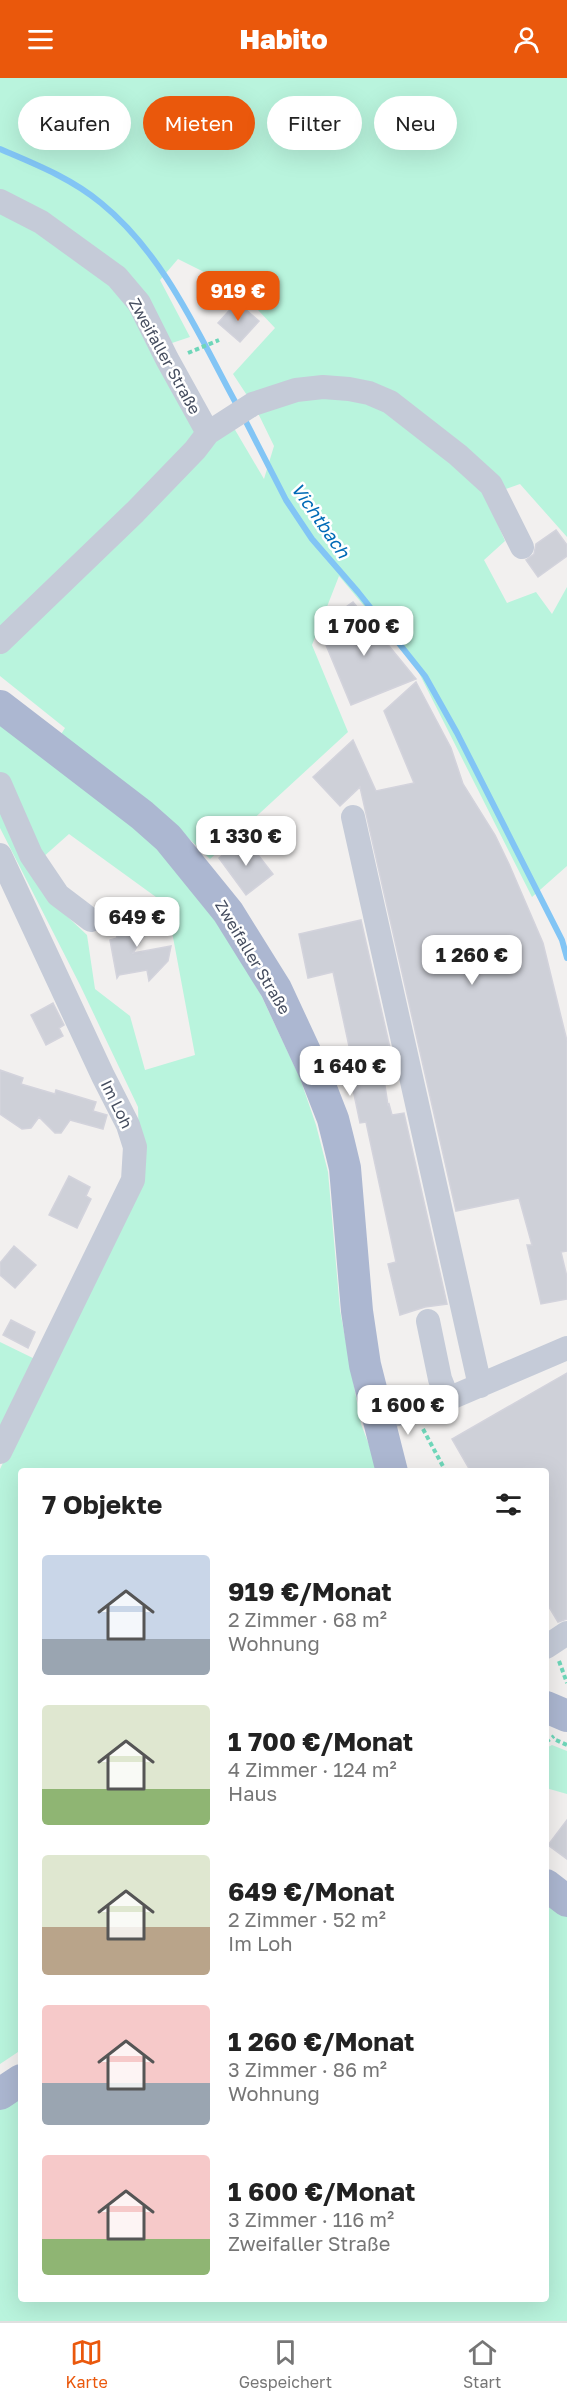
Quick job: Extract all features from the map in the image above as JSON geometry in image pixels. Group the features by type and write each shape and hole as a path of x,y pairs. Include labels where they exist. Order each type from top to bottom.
{"main road":[{"name":"Zweifaller Straße","path":"0,706 142,814 168,838 228,912 276,989 315,1073 333,1119 345,1168 364,1365 391,1468"},
{"path":"549,1712 560,1728"},
{"path":"549,1887 567,1901"},
{"path":"0,2094 18,2082"}],"street":[{"name":"Zweifaller Straße","path":"0,201 41,222 117,277 139,303 208,433"},
{"name":"Zweifaller Straße","path":"0,642 142,504 195,450 208,433 229,417 253,404 296,390 323,387 349,389 369,393 390,402 458,455 491,485 522,547"},
{"path":"0,784 32,855 58,895 91,920"},
{"path":"353,817 480,1386"},
{"name":"Im Loh","path":"0,855 128,1125 135,1147 136,1167 134,1180 0,1452"},
{"path":"428,1321 440,1379 448,1399"},
{"path":"377,1420 448,1399 567,1348"},
{"path":"549,1645 567,1634"}],"path":[{"path":"194,351 219,340"},
{"path":"412,1409 444,1468"},
{"path":"549,1739 560,1728"}],"green space":[{"path":"0,78 567,78 567,537 520,484 486,496 505,541 484,560 507,603 536,592 552,614 567,587 567,866 532,897 417,669 339,576 312,645 348,732 210,859 179,829 58,739 65,728 0,676 0,652 231,423 264,479 274,446 256,409 233,374 275,328 238,289 178,259 160,280 190,337 169,344 197,424 195,445 0,632"},
{"path":"0,722 158,846 218,920 262,997 300,1078 316,1125 328,1172 340,1310 361,1424 378,1468 18,1468 18,2052 0,2064 0,1469 140,1182 138,1107 80,985 0,828","holes":["69,834 167,905 195,1055 145,1070 130,1016 95,989 87,935 54,904 33,866"]},
{"path":"0,1342 39,1361 0,1439"},
{"path":"552,1745 567,1751 567,1794 549,1789 549,1746"},
{"path":"549,1905 567,1915 567,2321 0,2321 0,2109 18,2096 18,2302 549,2302"}],"building":[{"path":"237,302 259,321 240,342 218,323"},
{"path":"556,530 567,545 567,556 538,577 526,560 534,554 536,544"},
{"path":"353,602 416,679 351,705 326,645 336,614"},
{"path":"416,682 451,748 463,784 495,835 543,943 567,1041 567,1251 561,1252 567,1277 567,1299 541,1304 527,1245 532,1245 519,1198 456,1211 360,787 340,806 313,777 353,740 376,791 414,783 384,711"},
{"path":"239,840 247,850 251,846 273,874 246,895 219,858"},
{"path":"160,910 133,953 171,946 168,961 149,981 147,970 119,975 117,978 110,940 117,938 115,926 133,923 141,913"},
{"path":"361,920 395,1070 383,1073 388,1105 392,1115 404,1113 447,1304 425,1307 400,1315 388,1264 396,1262 366,1122 360,1123 350,1075 355,1074 333,972 308,978 299,934"},
{"path":"53,1003 64,1025 59,1028 63,1036 46,1045 31,1015"},
{"path":"0,1070 23,1078 21,1084 55,1094 56,1090 96,1102 93,1111 107,1115 103,1129 70,1120 61,1133 55,1133 39,1117 31,1128 22,1129 0,1114"},
{"path":"69,1176 90,1187 86,1196 91,1199 77,1228 49,1215"},
{"path":"14,1246 36,1265 15,1288 0,1275 0,1263"},
{"path":"11,1320 35,1332 28,1348 3,1335"},
{"path":"567,1373 567,1619 558,1622 549,1607 549,1468 469,1468 452,1439"},
{"path":"567,1820 567,1859 549,1844"}],"waterway":[{"name":"Vichtbach","path":"0,149 77,186 101,203 124,224 144,247 179,298 238,407"},
{"name":"Vichtbach","path":"243,416 286,500 312,539 425,676 457,733 562,940 567,958"}]}
